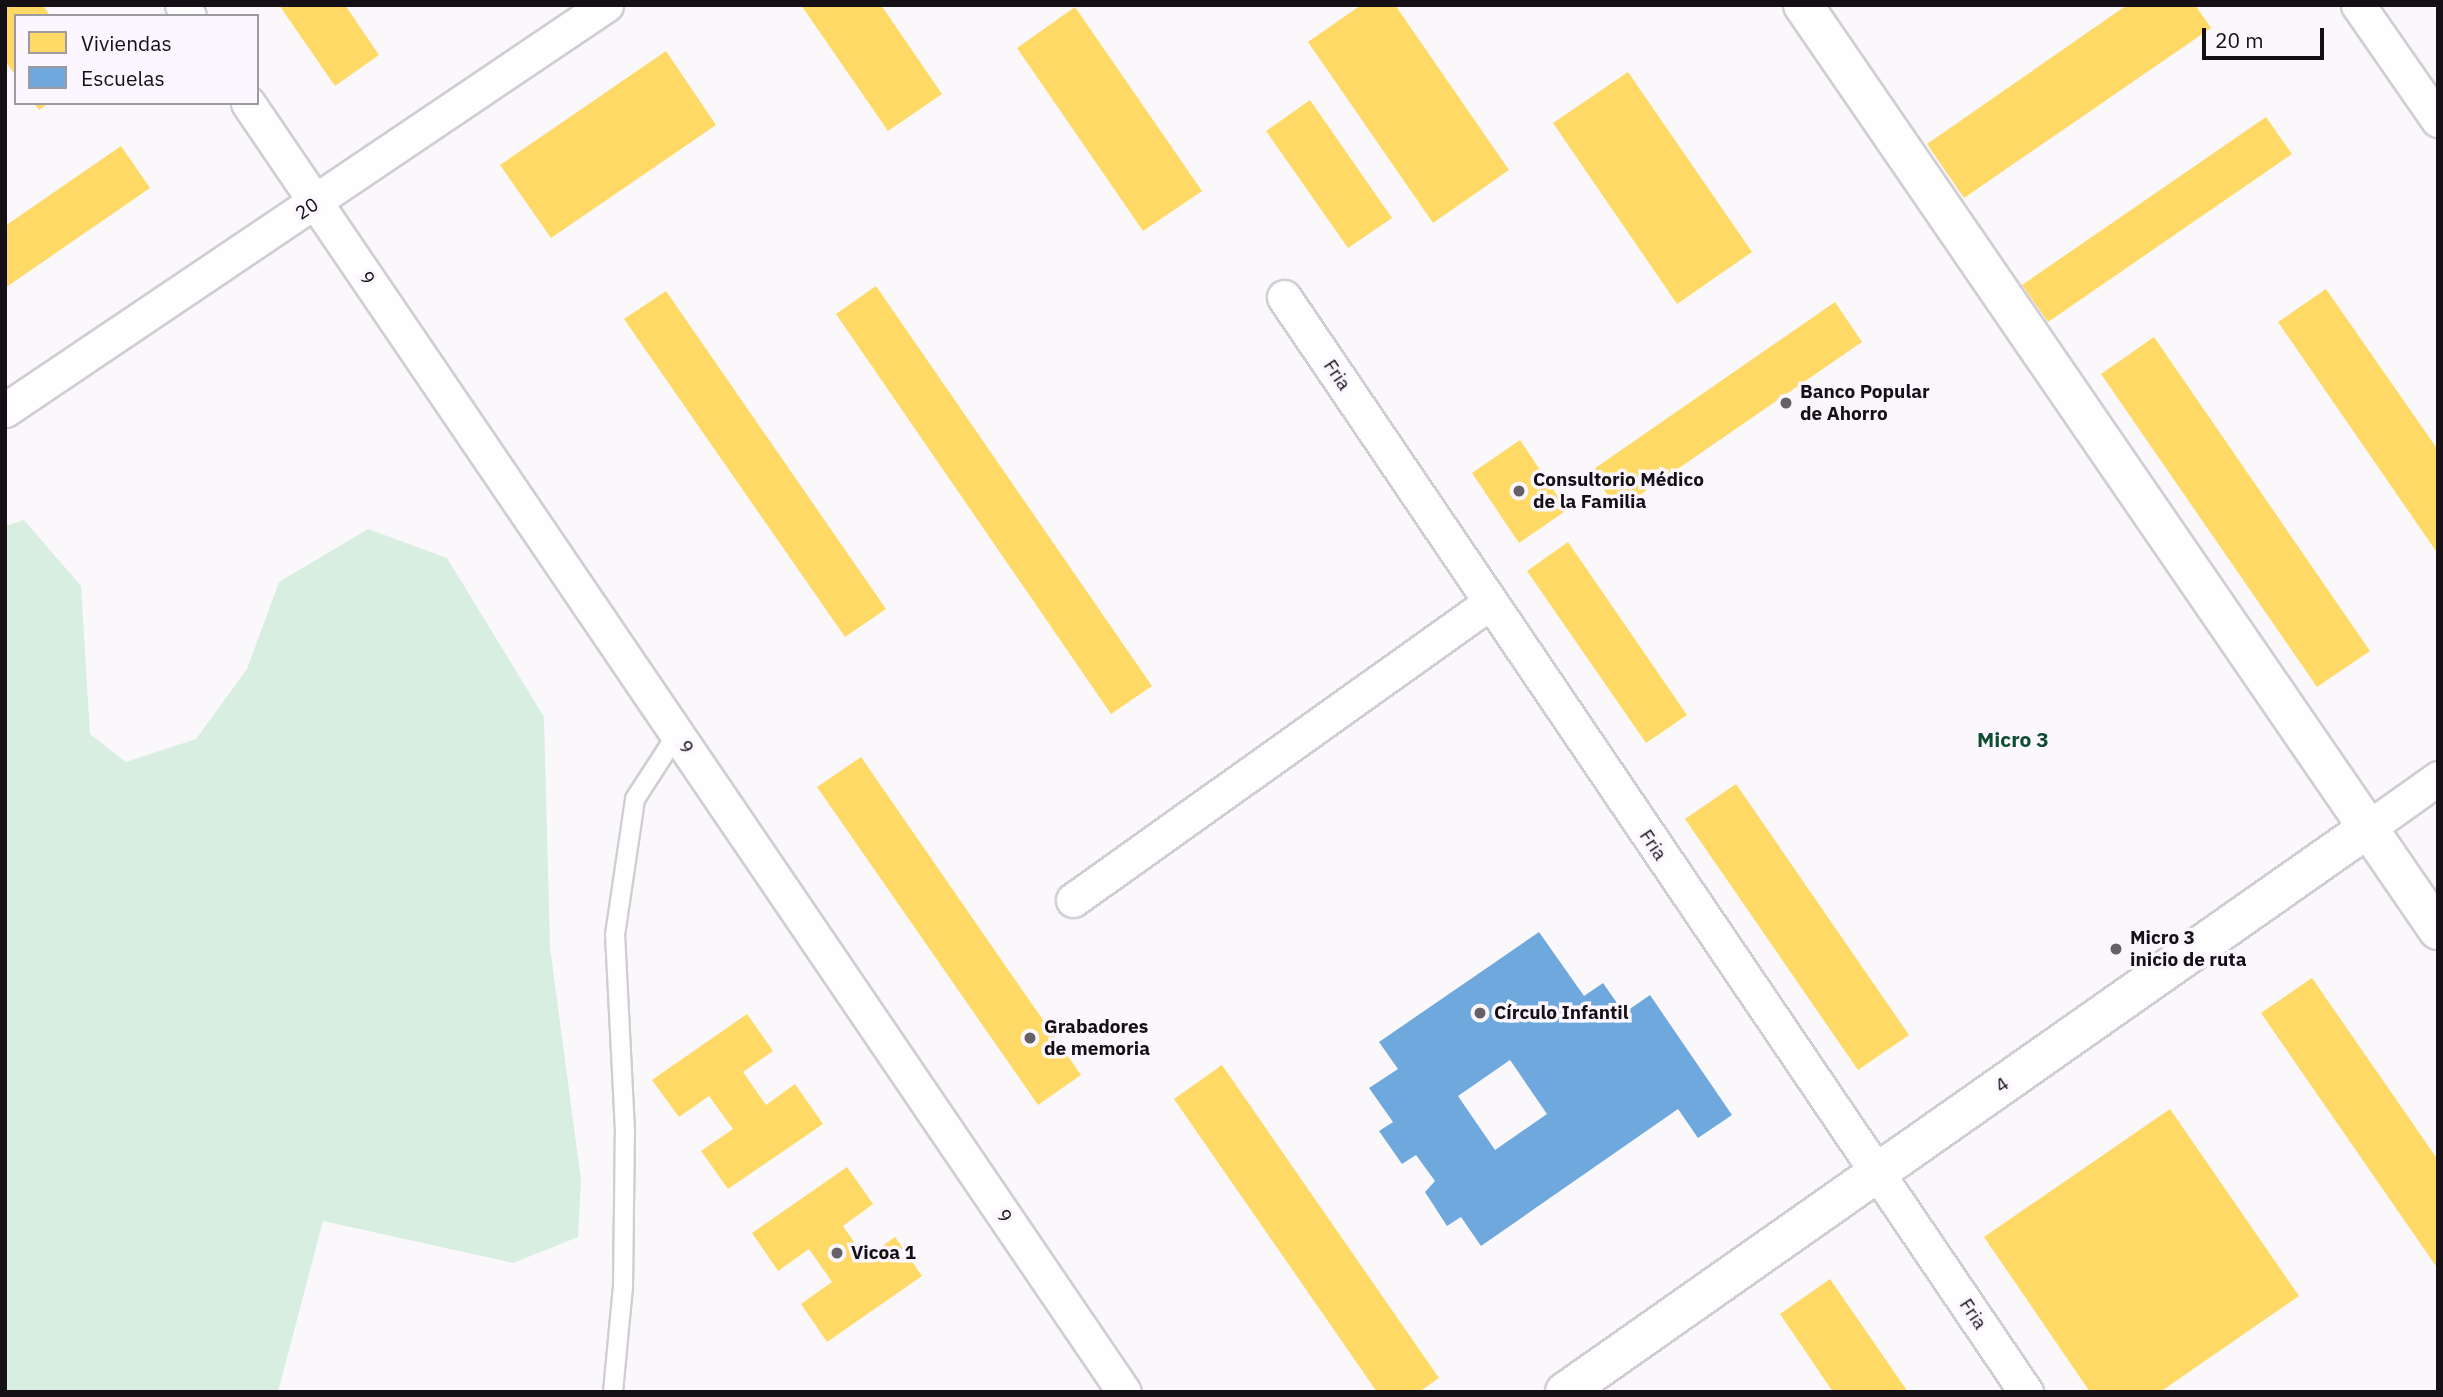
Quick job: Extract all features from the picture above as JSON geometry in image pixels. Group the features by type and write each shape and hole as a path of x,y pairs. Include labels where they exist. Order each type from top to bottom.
{"street":[{"name":"20","path":"5,410 606,5"},
{"path":"1803,5 2438,930"},
{"path":"2358,5 2438,120"},
{"name":"9","path":"249,105 1124,1392"},
{"name":"Fria","path":"1284,296 1488,604 2026,1392"},
{"path":"1073,900 1488,604"},
{"name":"4","path":"1565,1392 2438,778"}],"lane":[{"path":"613,1392 623,1287 625,1131 615,935 635,799 677,734"}],"green space":[{"path":"24,520 81,586 90,734 126,762 196,739 247,669 279,582 368,529 447,558 544,717 550,947 581,1180 578,1237 513,1263 323,1221 278,1392 5,1392 5,526"}],"building: Viviendas":[{"path":"5,5 43,5 49,14 14,14 14,73 5,61"},
{"path":"279,5 345,5 379,55 335,86"},
{"path":"801,5 881,5 942,94 888,131"},
{"path":"1361,5 1395,5 1509,170 1433,223 1308,42"},
{"path":"2127,5 2195,5 2211,28 1964,198 1927,144"},
{"path":"1075,7 1202,191 1143,231 1017,48"},
{"path":"666,51 716,125 551,238 500,165"},
{"path":"1628,72 1752,252 1677,304 1553,123"},
{"path":"1310,100 1392,218 1348,248 1266,131"},
{"path":"2266,117 2292,154 2048,322 2022,285"},
{"path":"121,146 150,188 5,288 5,226"},
{"path":"876,286 1152,686 1111,714 836,314"},
{"path":"2326,289 2438,450 2438,554 2278,322"},
{"path":"666,291 886,609 845,637 624,319"},
{"path":"1835,302 1862,342 1618,510 1591,471"},
{"path":"2154,337 2370,651 2317,687 2101,374"},
{"name":"Consultorio Médico de la Familia","path":"1520,440 1567,510 1519,543 1472,473"},
{"path":"1568,542 1687,715 1646,743 1527,571"},
{"path":"861,757 1081,1075 1038,1105 817,787"},
{"path":"1736,784 1909,1035 1858,1070 1685,819"},
{"path":"2312,978 2438,1160 2438,1269 2261,1013"},
{"path":"747,1014 773,1051 743,1072 766,1105 795,1084 823,1124 728,1189 701,1151 733,1129 709,1096 679,1117 652,1080"},
{"path":"1222,1065 1439,1378 1419,1392 1377,1392 1174,1099"},
{"path":"2170,1109 2299,1296 2160,1392 2090,1392 1984,1237"},
{"name":"Vicoa 1","path":"847,1167 873,1204 843,1226 865,1258 895,1237 922,1276 827,1342 801,1304 832,1282 809,1249 778,1271 752,1233"},
{"path":"1830,1279 1908,1392 1833,1392 1780,1314"}],"building: Escuelas":[{"path":"1539,932 1584,996 1603,983 1624,1013 1650,995 1732,1115 1698,1138 1678,1109 1481,1246 1461,1217 1447,1226 1425,1192 1435,1181 1416,1155 1402,1164 1379,1131 1393,1122 1369,1088 1398,1069 1379,1042","holes":["1510,1060 1547,1114 1495,1150 1458,1096"]}],"place":[{"name":"Banco Popular de Ahorro","path":"1786,403"},
{"name":"Consultorio Médico de la Familia","path":"1519,491"},
{"name":"Micro 3 inicio de ruta","path":"2116,949"},
{"name":"Círculo Infantil","path":"1480,1013"},
{"name":"Grabadores de memoria","path":"1030,1038"},
{"name":"Vicoa 1","path":"837,1253"}],"district":[{"name":"Micro 3","path":"2013,739"}]}
